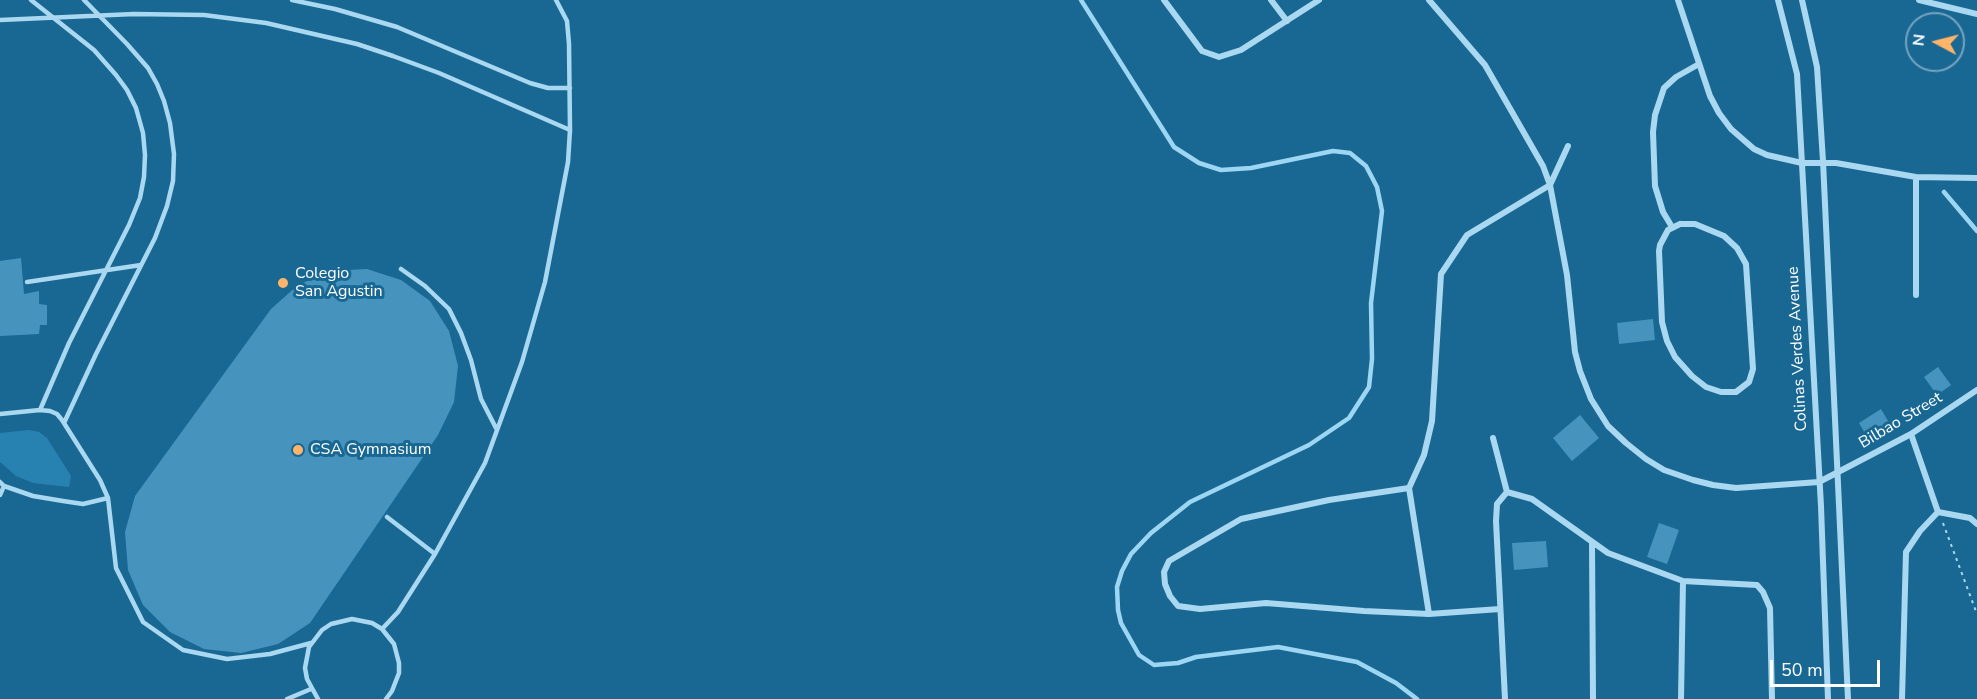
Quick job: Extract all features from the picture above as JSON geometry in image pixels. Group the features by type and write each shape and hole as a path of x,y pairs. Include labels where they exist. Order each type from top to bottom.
{"street":[{"path":"1164,0 1202,51 1219,57 1241,50 1319,0"},
{"path":"1271,0 1287,21"},
{"name":"Bilbao Street","path":"1429,0 1485,65 1543,166 1550,185 1568,275 1575,352 1580,371 1591,399 1608,426 1646,459 1664,470 1693,480 1736,488 1819,482 1839,474 1911,434 1977,390"},
{"path":"1678,0 1710,96 1719,113 1741,140 1754,149 1767,155 1802,163 1823,162 1916,177 1977,178"},
{"name":"Colinas Verdes Avenue","path":"1778,0 1797,75 1828,699"},
{"name":"Colinas Verdes Avenue","path":"1802,0 1817,67 1839,474 1848,699"},
{"path":"1919,0 1977,14"},
{"path":"1672,227 1655,186 1653,132 1655,115 1664,88 1676,77 1699,64"},
{"path":"1429,614 1409,488 1424,455 1432,421 1441,274 1467,235 1550,185 1568,146"},
{"path":"1916,177 1916,295"},
{"path":"1688,223 1710,229 1729,239 1744,259 1748,274 1753,369 1749,382 1736,392 1721,392 1706,387 1692,376 1675,357 1667,341 1662,322 1659,251 1664,237 1672,227 1688,223"},
{"path":"1911,434 1938,512"},
{"path":"1493,438 1508,492"},
{"path":"1409,488 1329,500 1241,519 1169,561 1164,572 1165,584 1170,596 1178,606 1200,609 1266,603 1364,612 1429,614 1500,609"},
{"path":"1508,492 1532,499 1608,553 1683,581 1757,585 1770,608 1772,699"},
{"path":"1505,699 1497,570 1497,504 1508,492"},
{"path":"1938,512 1970,518 1977,524"},
{"path":"1902,699 1906,552 1920,531 1938,512"},
{"path":"1592,543 1593,699"},
{"path":"1682,699 1683,581"}],"lane":[{"path":"31,0 94,50 116,75 132,99 143,133 144,177 140,198 129,225 69,342 40,410"},
{"path":"64,423 155,238 167,206 173,181 174,154 170,123 164,101 147,68 84,0"},
{"path":"292,0 335,9 397,27 530,83 548,88 570,88"},
{"path":"382,629 398,612 435,554 485,463 522,362 545,282 568,162 570,130 567,21 556,0"},
{"path":"0,20 99,15 204,15 266,23 357,44 439,73 570,130"},
{"path":"27,282 141,265"},
{"path":"401,269 425,286 449,309 471,360 481,399 497,430"},
{"path":"0,414 50,411 57,414 64,423 100,480 108,498 116,568 143,622 183,650 227,659 270,654 311,643"},
{"path":"0,495 2,484 33,496 83,504 108,498"},
{"path":"387,517 435,554"},
{"path":"318,699 311,689 305,668 311,643 322,630 341,620 362,620 382,629 394,644 399,663 396,682 386,699"},
{"path":"287,699 311,689"}],"path":[{"path":"1938,512 1977,614"}],"shaded area":[{"path":"29,430 39,432 47,438 71,476 69,487 33,483 16,476 0,462 0,433"}],"building":[{"path":"21,258 24,294 39,291 39,304 47,305 47,325 40,325 39,334 0,336 0,261"},
{"name":"CSA Gymnasium","path":"367,269 401,280 430,301 449,331 458,366 454,402 438,435 310,623 278,644 241,653 204,649 170,632 143,605 128,570 125,532 135,496 271,309 298,285 331,271"},
{"path":"1653,319 1655,340 1619,344 1617,323"},
{"path":"1938,367 1951,385 1937,395 1924,377"},
{"path":"1881,409 1891,426 1869,440 1859,423"},
{"path":"1580,415 1599,438 1572,461 1553,438"},
{"path":"1659,523 1679,530 1667,564 1647,557"},
{"path":"1546,541 1548,567 1514,570 1512,543"}],"waterway":[{"path":"1081,0 1174,147 1199,163 1221,170 1251,168 1333,151 1350,153 1366,166 1377,187 1382,211 1371,303 1372,359 1369,387 1349,418 1309,445 1190,502 1151,533 1131,554 1122,571 1117,587 1121,623 1139,655 1154,665 1178,663 1196,657 1278,647 1357,662 1396,683 1417,699"},
{"path":"1944,192 1977,231"}],"place":[{"name":"Colegio San Agustin","path":"283,283"},
{"name":"CSA Gymnasium","path":"298,450"}]}
